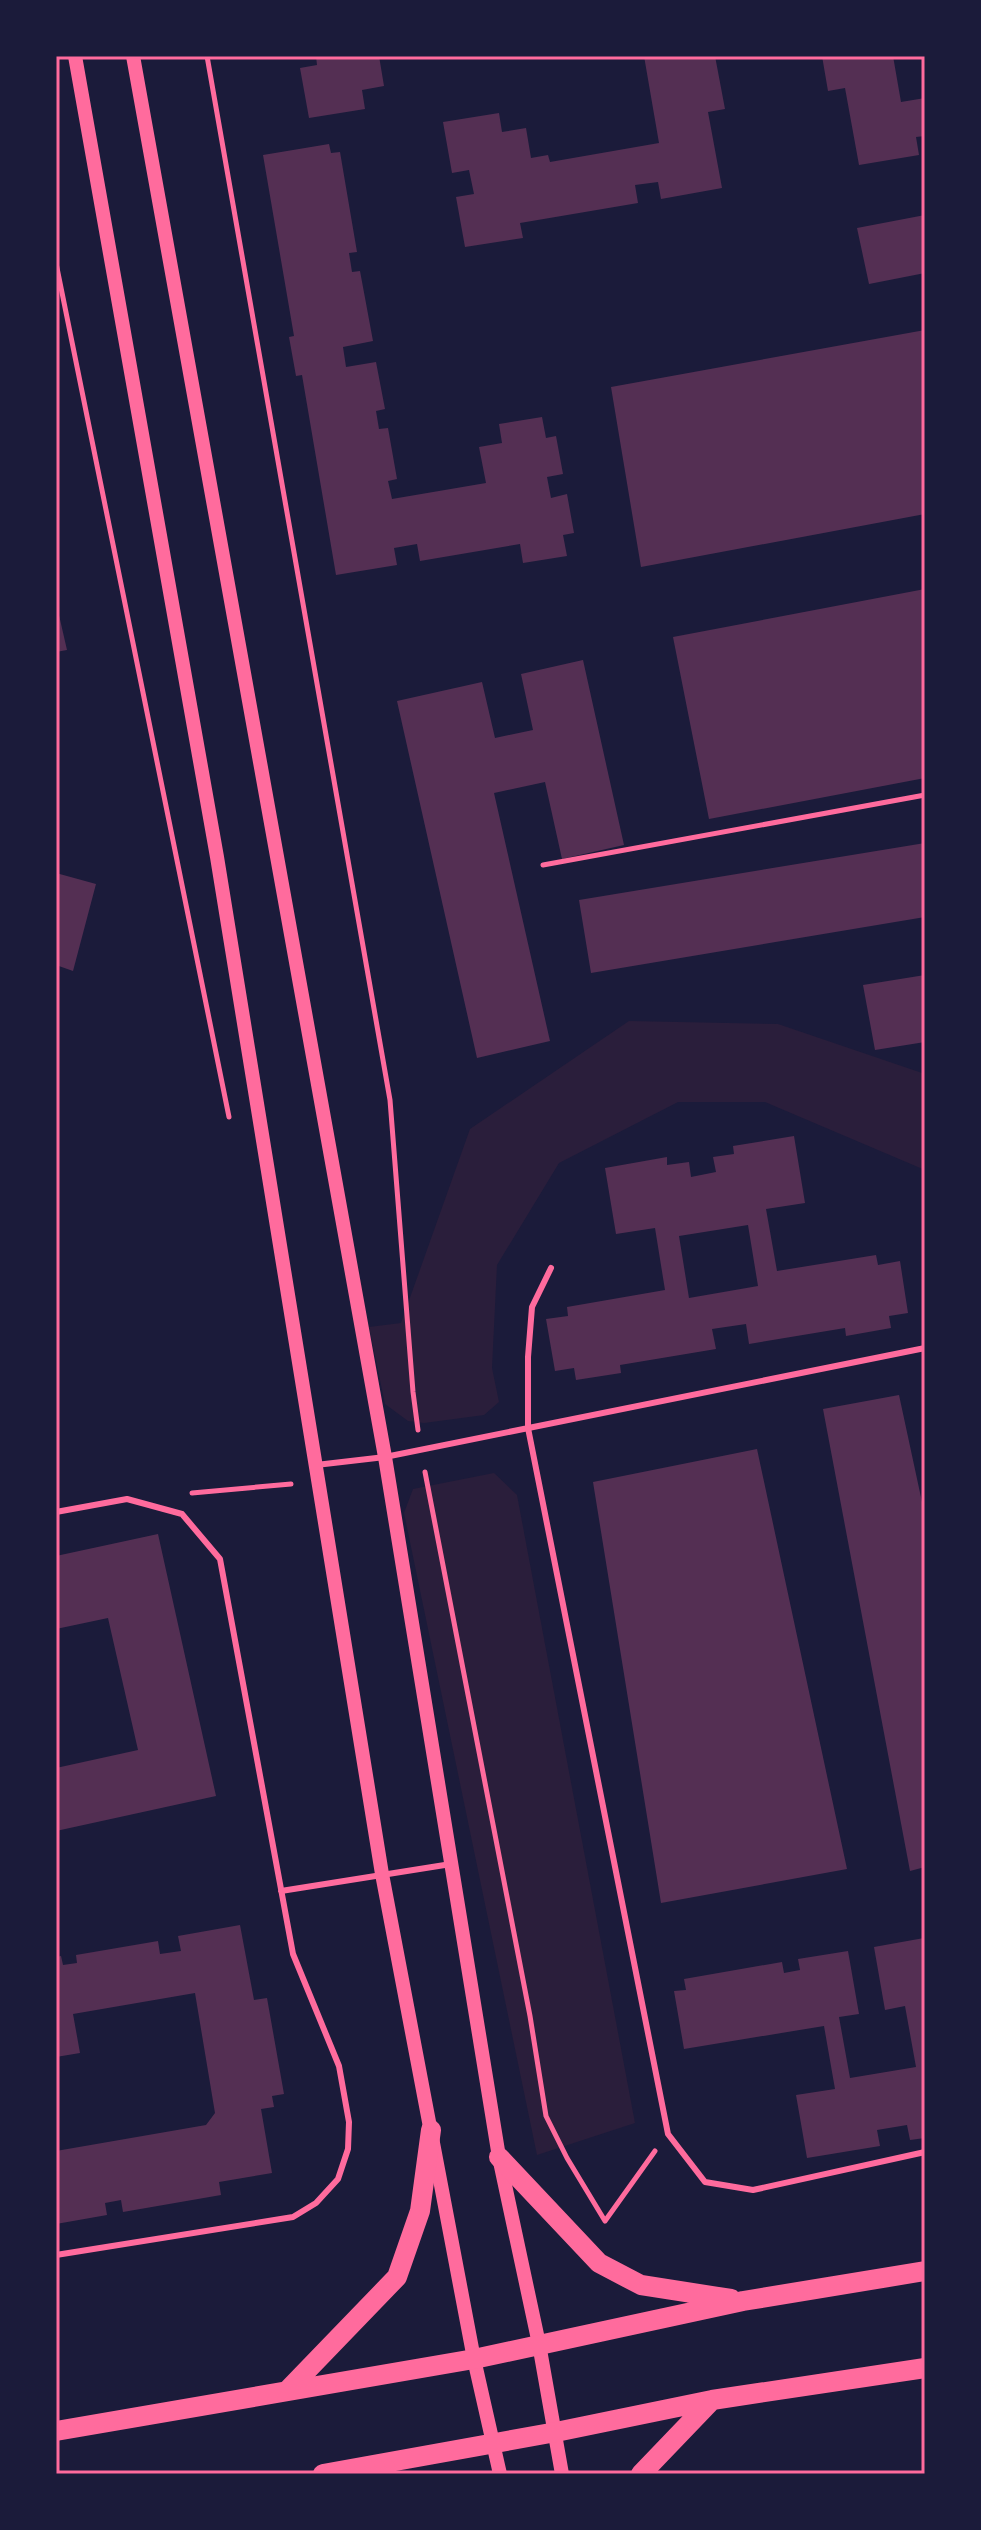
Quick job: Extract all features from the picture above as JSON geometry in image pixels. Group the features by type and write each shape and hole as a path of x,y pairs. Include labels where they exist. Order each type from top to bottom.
{"main road":[{"path":"287,2391 397,2277 420,2211 431,2130"},
{"path":"499,2157 599,2263 641,2285 743,2301"},
{"path":"56,2431 474,2359 743,2301 925,2271"},
{"path":"331,2473 712,2400 925,2368"},
{"path":"641,2474 712,2400"}],"street":[{"path":"75,56 217,857 382,1874 474,2359 500,2474"},
{"path":"133,56 385,1457 499,2157 539,2344 562,2474"}],"lane":[{"path":"551,1268 532,1307 528,1428 668,2134 705,2182 753,2190 925,2152"},
{"path":"316,1465 385,1457 925,1348"},
{"path":"56,1512 127,1499 182,1514 220,1559 293,1954 339,2066 349,2122 348,2149 338,2179 316,2203 293,2217 56,2255"},
{"path":"281,1891 453,1863"}],"path":[{"path":"207,56 390,1100 413,1392 421,1449 530,2016 546,2116 605,2221 668,2134"},
{"path":"56,263 231,1127"},
{"path":"543,865 925,795"},
{"path":"187,1493 291,1484"}],"shaded area":[{"path":"629,1021 778,1024 925,1074 925,1170 765,1102 678,1102 559,1163 497,1265 492,1368 499,1402 484,1415 424,1423 408,1421 385,1404 369,1327 401,1323 470,1129"},
{"path":"494,1473 517,1495 635,2123 537,2155 404,1513 413,1489"}],"building":[{"path":"316,56 379,56 384,86 362,90 365,109 309,118 300,68 317,65"},
{"path":"644,56 715,56 725,109 708,112 722,188 661,199 658,182 635,185 638,203 520,223 523,238 465,247 456,197 474,194 469,170 452,173 443,122 499,113 502,132 526,128 531,158 548,155 550,162 659,143"},
{"path":"822,56 893,56 901,102 925,98 925,136 916,137 919,155 859,165 845,88 828,91"},
{"path":"329,144 331,153 340,152 357,252 349,253 352,272 360,271 373,341 343,347 346,367 376,362 385,409 376,411 379,429 388,428 397,479 388,481 392,499 486,483 479,447 502,443 499,424 542,417 546,438 556,436 563,474 547,477 551,498 567,494 574,533 563,535 567,556 523,563 520,544 420,561 417,544 394,548 397,565 336,575 302,375 296,376 289,337 294,336 263,155"},
{"path":"925,215 925,273 869,284 857,228"},
{"path":"925,330 925,514 641,567 611,387"},
{"path":"925,589 925,778 709,819 673,637"},
{"path":"56,602 67,650 56,652"},
{"path":"583,660 624,845 562,859 545,782 494,793 550,1041 477,1058 397,701 482,682 495,738 533,730 521,674"},
{"path":"925,843 925,917 591,973 579,900"},
{"path":"56,873 96,884 73,971 56,965"},
{"path":"925,975 925,1042 875,1050 863,985"},
{"path":"794,1136 805,1203 766,1209 777,1271 876,1255 878,1265 900,1261 908,1313 889,1316 891,1328 846,1336 845,1328 749,1344 746,1324 712,1329 716,1349 620,1365 621,1373 576,1380 574,1368 555,1371 546,1319 568,1316 567,1307 665,1290 655,1228 616,1234 605,1168 667,1157 667,1165 689,1162 691,1177 716,1172 713,1157 734,1154 733,1146","holes":["748,1225 758,1286 689,1298 679,1236"]},
{"path":"899,1395 925,1516 925,1867 910,1871 823,1409"},
{"path":"757,1449 847,1869 661,1903 593,1482"},
{"path":"158,1534 216,1796 56,1831 56,1768 138,1750 108,1618 56,1629 56,1556"},
{"path":"240,1925 254,2000 267,1998 284,2094 272,2096 274,2107 261,2109 272,2173 219,2182 221,2195 123,2212 121,2200 105,2203 107,2215 56,2224 56,2151 206,2125 215,2113 195,1993 73,2014 80,2053 56,2057 56,1957 61,1956 63,1965 77,1963 76,1955 158,1941 160,1954 181,1951 178,1936"},
{"path":"924,1938 925,2138 910,2140 907,2125 877,2130 880,2146 807,2158 796,2095 835,2089 824,2026 684,2049 674,1991 686,1990 684,1979 782,1962 784,1973 800,1970 798,1959 848,1951 859,2014 839,2017 850,2078 916,2067 905,2006 885,2010 874,1947"}]}
